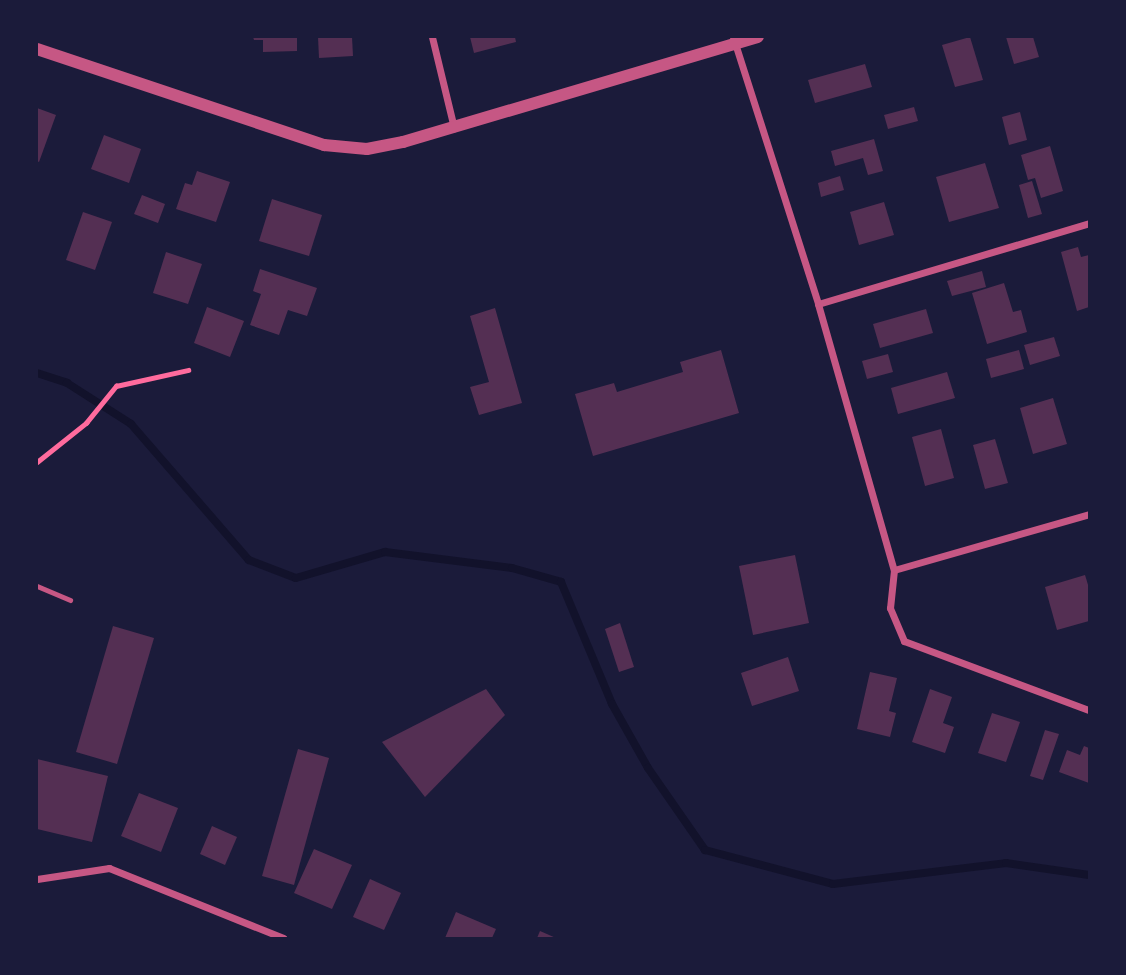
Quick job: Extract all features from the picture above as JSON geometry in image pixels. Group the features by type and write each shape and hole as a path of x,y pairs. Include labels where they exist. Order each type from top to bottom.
{"street":[{"path":"432,37 454,128"},
{"path":"37,49 324,145 367,149 454,128 734,40 758,37"},
{"path":"734,40 818,304 894,570 890,608 904,641 1089,710"},
{"path":"818,304 1089,223"},
{"path":"894,570 1089,514"},
{"path":"37,879 110,868 283,938"}],"lane":[{"path":"37,586 69,600"}],"path":[{"path":"37,462 86,424 116,386 188,370"}],"building":[{"path":"253,37 297,37 297,51 263,52 263,40 254,40"},
{"path":"318,37 352,37 353,56 319,58"},
{"path":"470,37 515,37 516,42 474,53"},
{"path":"970,37 983,80 955,87 942,45"},
{"path":"1006,37 1033,37 1039,57 1014,64"},
{"path":"865,64 872,87 815,103 808,80"},
{"path":"914,107 918,121 888,129 884,115"},
{"path":"37,108 56,115 39,162 37,161"},
{"path":"1020,112 1027,140 1009,145 1002,117"},
{"path":"104,135 141,149 129,183 91,169"},
{"path":"874,139 883,171 868,175 863,158 835,166 831,151"},
{"path":"1050,146 1063,191 1041,198 1035,178 1028,180 1021,155"},
{"path":"985,163 999,208 949,222 936,177"},
{"path":"197,171 230,182 216,222 176,209 185,183 192,185"},
{"path":"840,176 844,190 821,197 818,183"},
{"path":"1032,181 1042,214 1028,218 1019,185"},
{"path":"142,195 165,204 158,223 134,214"},
{"path":"272,199 322,215 309,256 259,241"},
{"path":"884,202 894,235 859,245 850,212"},
{"path":"83,212 112,222 95,270 66,260"},
{"path":"1078,247 1081,257 1089,255 1089,307 1077,311 1061,252"},
{"path":"166,252 202,264 188,304 153,293"},
{"path":"260,269 317,288 307,316 288,310 279,335 250,325 261,294 253,291"},
{"path":"982,271 986,287 952,296 947,281"},
{"path":"1004,283 1013,312 1021,310 1027,332 987,344 972,293"},
{"path":"207,307 244,321 230,357 194,343"},
{"path":"495,308 522,403 479,415 470,387 489,382 470,316"},
{"path":"926,309 933,333 880,348 873,324"},
{"path":"1054,337 1060,356 1030,365 1024,345"},
{"path":"721,350 739,413 593,456 575,394 614,383 617,392 683,372 680,362"},
{"path":"1019,350 1024,369 991,378 986,359"},
{"path":"888,354 893,372 867,379 862,361"},
{"path":"947,372 955,398 898,414 891,388"},
{"path":"1053,398 1067,444 1033,454 1020,408"},
{"path":"941,429 954,478 925,486 912,437"},
{"path":"995,439 1008,483 985,489 973,445"},
{"path":"795,555 809,623 753,635 739,566"},
{"path":"1085,575 1089,588 1089,621 1057,630 1045,587"},
{"path":"620,623 634,667 619,672 605,629"},
{"path":"113,626 154,638 117,764 76,752"},
{"path":"788,657 799,691 752,706 741,673"},
{"path":"870,672 897,678 889,711 896,713 890,737 857,729"},
{"path":"486,689 505,715 425,797 382,742"},
{"path":"930,689 952,697 943,723 954,727 945,753 912,742"},
{"path":"992,713 1020,722 1006,762 978,753"},
{"path":"1045,730 1059,734 1043,780 1030,776"},
{"path":"1084,746 1089,748 1089,783 1059,772 1067,750 1080,755"},
{"path":"298,749 329,758 294,885 262,876"},
{"path":"37,759 108,776 92,842 37,829"},
{"path":"139,793 178,808 161,852 121,836"},
{"path":"212,826 237,837 225,865 200,854"},
{"path":"314,849 352,865 332,909 294,893"},
{"path":"370,879 401,893 384,930 353,917"},
{"path":"456,912 496,929 492,938 445,938"},
{"path":"540,931 556,938 537,938"}],"waterway":[{"path":"37,373 67,383 131,424 249,560 296,578 385,552 512,568 561,582 612,704 648,768 705,850 833,884 1006,863 1089,875"}]}
